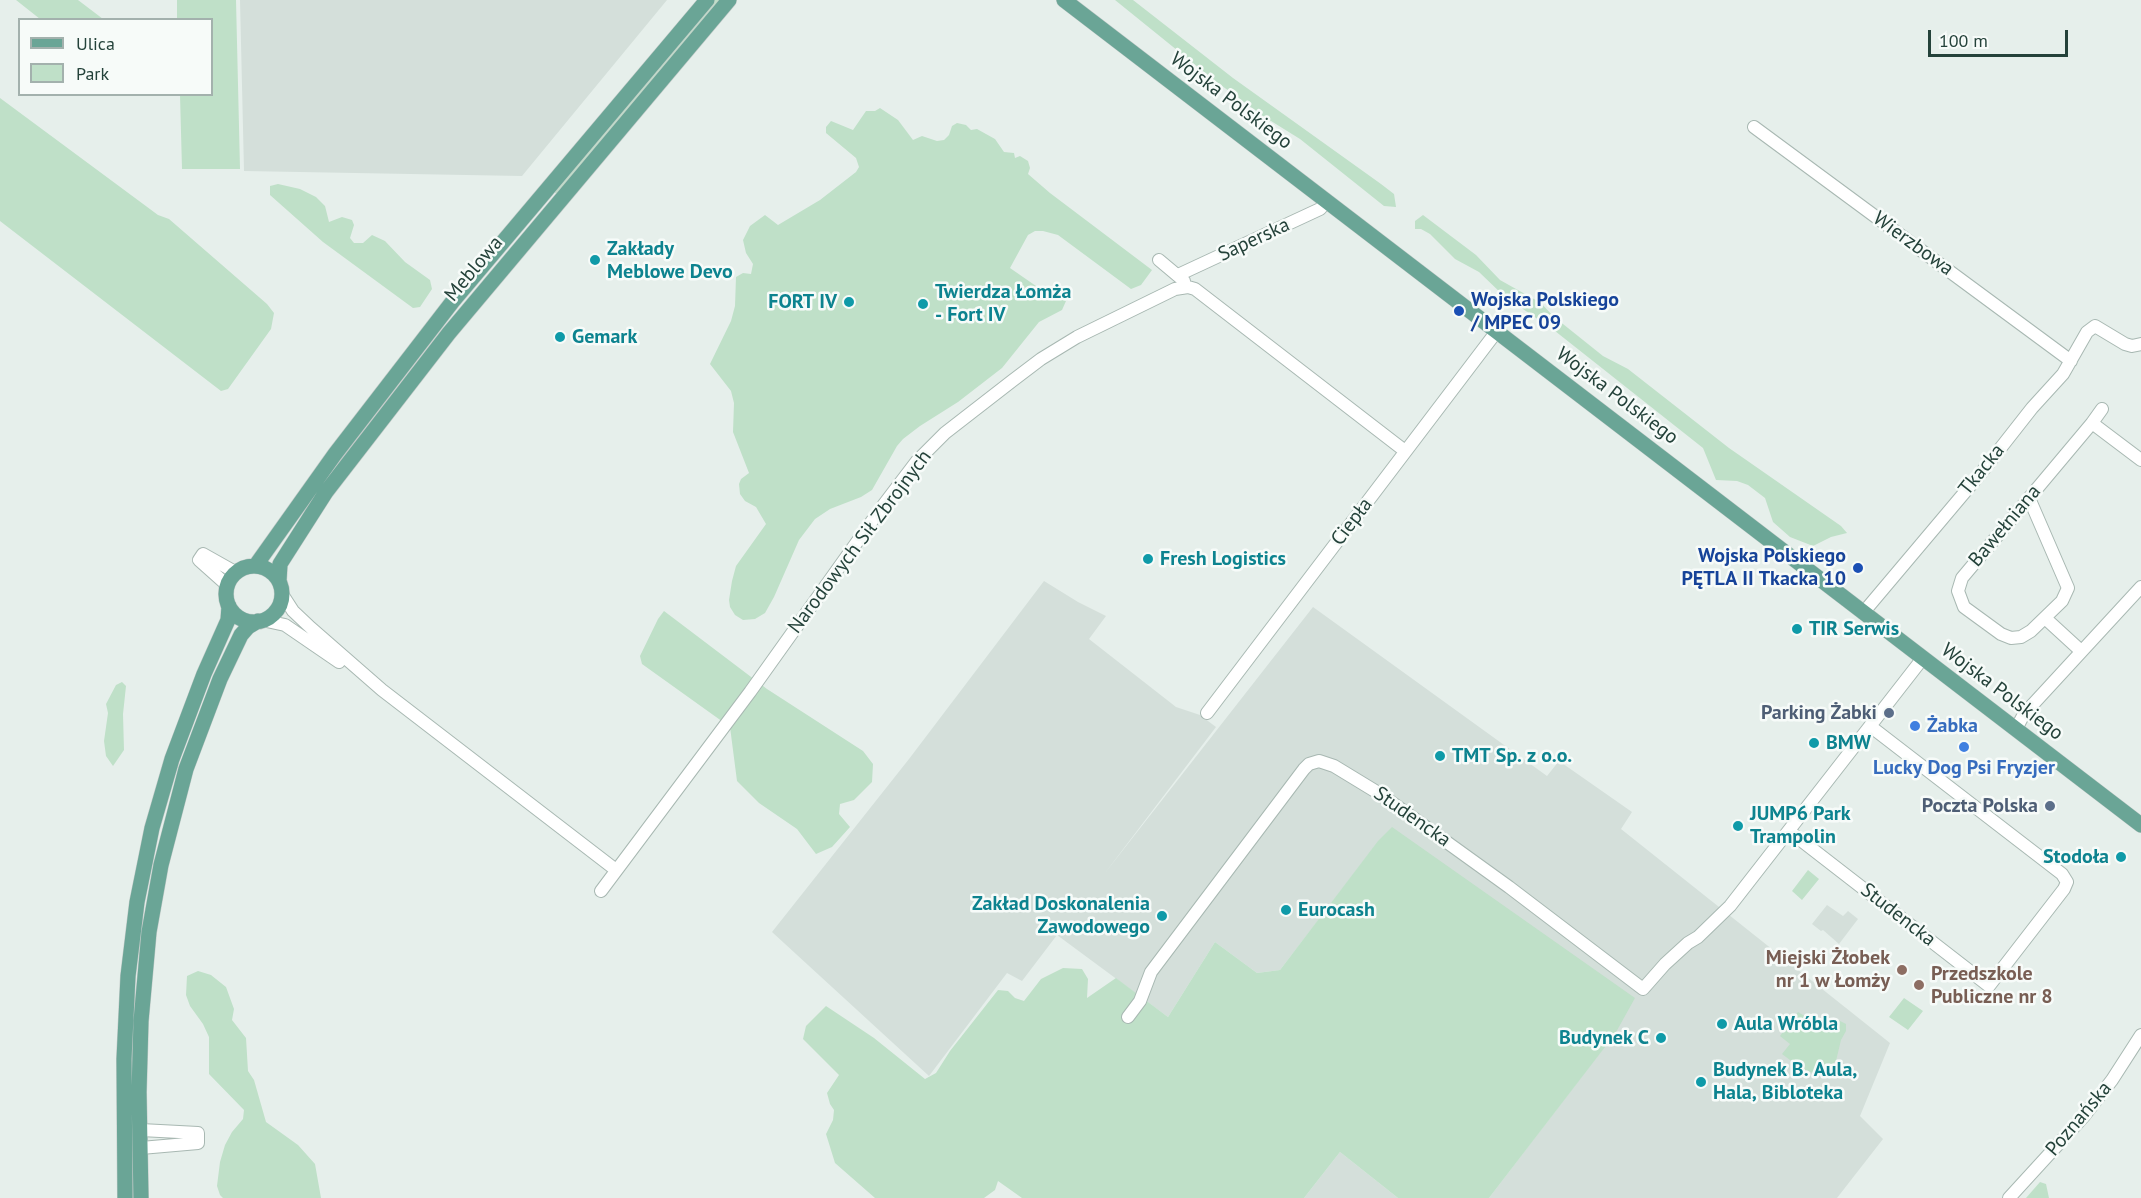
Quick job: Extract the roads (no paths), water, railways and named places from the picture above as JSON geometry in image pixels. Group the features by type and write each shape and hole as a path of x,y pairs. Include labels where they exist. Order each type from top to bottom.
{"main road":[{"name":"Meblowa","path":"256,566 335,454 463,288 707,0"},
{"name":"Meblowa","path":"280,587 280,564 314,510 420,370 484,289 729,0"},
{"name":"Wojska Polskiego","path":"1065,0 2141,825"},
{"path":"125,1198 124,1059 128,976 143,871 152,828 172,759 204,674 228,620 229,606 226,592 231,578 245,567 256,566 272,572 280,587 281,600 274,613 248,627 241,635 220,679 186,769 160,865 149,932 143,990 140,1064 141,1198"},
{"path":"229,606 241,618 260,621"},
{"path":"124,1139 141,1130"},
{"path":"124,1139 141,1148"}],"street":[{"name":"Wierzbowa","path":"1754,127 2071,361"},
{"name":"Saperska","path":"1178,275 1320,209 1327,201"},
{"path":"1159,260 1178,275 1188,287 1202,294 1405,451"},
{"name":"Narodowych Sił Zbrojnych","path":"601,891 750,692 901,481 931,446 1012,381 1059,348 1175,290 1188,287"},
{"name":"Tkacka","path":"1863,613 1981,473 2025,416 2063,374 2082,338 2095,326 2125,345 2141,344"},
{"name":"Ciepła","path":"1207,713 1497,331"},
{"name":"Bawełniana","path":"2029,498 2067,585 2064,597 2045,618 2021,637 2007,637 1964,607 1958,591 1962,578 2102,409"},
{"path":"2092,423 2141,460"},
{"path":"201,557 231,578"},
{"path":"280,587 293,611 382,690 616,870"},
{"path":"2016,729 2024,714 2141,587"},
{"path":"2045,618 2080,651"},
{"path":"260,621 285,625 382,690"},
{"name":"Studencka","path":"1128,1017 1140,1001 1151,972 1304,769 1309,764 1319,761 1334,765 1380,794 1509,886 1643,990 1665,964 1698,937 1730,906 1923,658"},
{"name":"Studencka","path":"1790,831 1989,986 2060,895 2067,882 2062,874 1870,726"},
{"name":"Poznańska","path":"2009,1198 2084,1116 2112,1080 2141,1035"},
{"path":"141,1130 198,1138 141,1148"}],"place":[{"name":"Zakłady Meblowe Devo","path":"595,260"},
{"name":"FORT IV","path":"849,302"},
{"name":"Twierdza Łomża - Fort IV","path":"923,304"},
{"name":"Wojska Polskiego / MPEC 09","path":"1459,311"},
{"name":"Gemark","path":"560,337"},
{"name":"Fresh Logistics","path":"1148,559"},
{"name":"Wojska Polskiego PĘTLA II Tkacka 10","path":"1858,568"},
{"name":"TIR Serwis","path":"1797,629"},
{"name":"Parking Żabki","path":"1889,713"},
{"name":"Żabka","path":"1915,726"},
{"name":"BMW","path":"1814,743"},
{"name":"Lucky Dog Psi Fryzjer","path":"1964,747"},
{"name":"TMT Sp. z o.o.","path":"1440,756"},
{"name":"Poczta Polska","path":"2050,806"},
{"name":"JUMP6 Park Trampolin","path":"1738,826"},
{"name":"Stodoła","path":"2121,857"},
{"name":"Eurocash","path":"1286,910"},
{"name":"Zakład Doskonalenia Zawodowego","path":"1162,916"},
{"name":"Miejski Żłobek nr 1 w Łomży","path":"1902,970"},
{"name":"Przedszkole Publiczne nr 8","path":"1919,985"},
{"name":"Aula Wróbla","path":"1722,1024"},
{"name":"Budynek C","path":"1661,1038"},
{"name":"Budynek B. Aula, Hala, Bibloteka","path":"1701,1082"}]}
